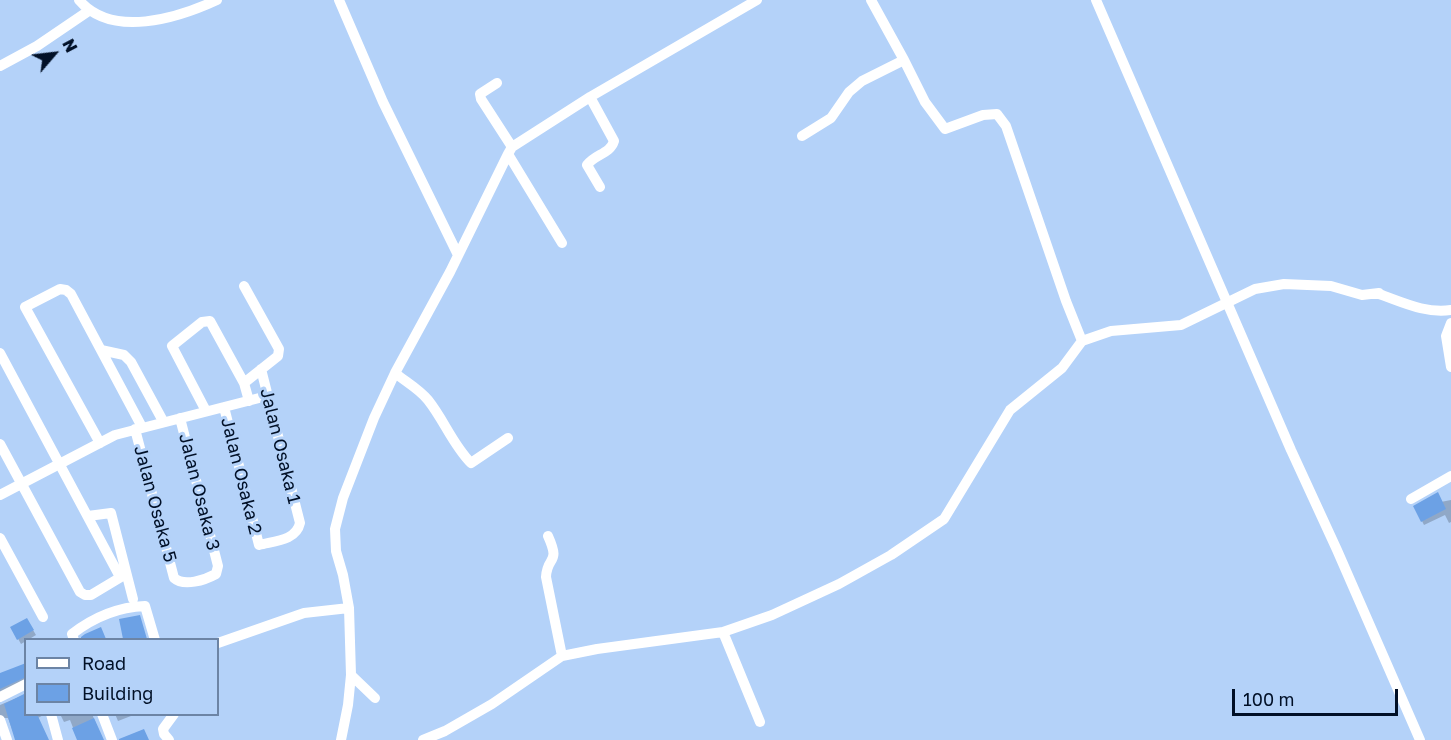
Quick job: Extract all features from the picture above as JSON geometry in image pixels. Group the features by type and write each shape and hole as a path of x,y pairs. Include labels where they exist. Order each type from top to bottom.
{"street":[{"path":"79,0 90,10 108,20 140,22 197,9 217,0"},
{"path":"339,0 383,102 458,255"},
{"path":"341,740 351,675 348,608 344,575 336,551 335,529 343,498 374,418 395,373 510,151 590,97 757,0"},
{"path":"871,0 924,102 945,129 983,115 998,114 1006,126 1082,341"},
{"path":"1096,0 1420,740"},
{"path":"0,66 37,46 90,10"},
{"path":"802,136 831,118 849,92 862,81 904,60"},
{"path":"497,83 480,94 481,99 562,243"},
{"path":"590,97 614,141 611,149 587,165 600,188"},
{"path":"423,740 445,731 492,704 562,657 597,649 723,632 772,615 839,584 891,555 944,519 1010,410 1062,368 1082,341 1111,331 1181,325 1255,289 1284,284 1331,286 1362,295 1379,293 1428,310 1440,312 1451,310"},
{"path":"244,286 279,349 278,356 244,383"},
{"name":"Jalan Osaka 5","path":"100,443 25,307 60,290 66,290 71,294 138,428 174,578"},
{"path":"207,411 172,346 202,322 210,321 244,383 249,401"},
{"path":"1451,323 1446,336 1451,367"},
{"path":"101,350 124,355 131,362 163,422"},
{"path":"0,353 88,516 123,575 133,599"},
{"name":"Jalan Osaka 1","path":"259,545 292,536 298,531 300,523 261,369"},
{"path":"395,373 422,393 430,402 459,449 471,463 508,438"},
{"path":"0,495 115,435 267,396"},
{"name":"Jalan Osaka 2","path":"224,407 259,545"},
{"name":"Jalan Osaka 3","path":"174,578 184,583 209,578 216,574 218,566 180,418"},
{"path":"0,444 80,592 91,595 123,575"},
{"path":"1411,499 1451,476"},
{"path":"88,516 111,513 123,575"},
{"path":"548,536 555,556 546,572 546,577 562,657"},
{"path":"0,538 43,617"},
{"path":"74,638 72,634 104,615 116,610 146,606 155,638"},
{"path":"219,643 304,613 348,608"},
{"path":"723,632 760,722"},
{"path":"351,675 375,698"},
{"path":"0,697 24,685"},
{"path":"52,716 58,740"},
{"path":"103,716 112,740"},
{"path":"169,740 163,729 173,716"},
{"path":"0,720 7,740"}],"building":[{"path":"1438,492 1446,509 1421,522 1413,506"},
{"path":"140,615 147,638 123,638 119,619"},
{"path":"27,618 34,630 17,640 10,627"},
{"path":"101,627 106,638 81,638"},
{"path":"24,664 24,678 0,689 0,673"},
{"path":"24,694 24,716 38,716 49,740 15,740 4,704"},
{"path":"94,718 104,740 77,740 72,728"},
{"path":"144,729 149,740 119,740 119,739"}]}
